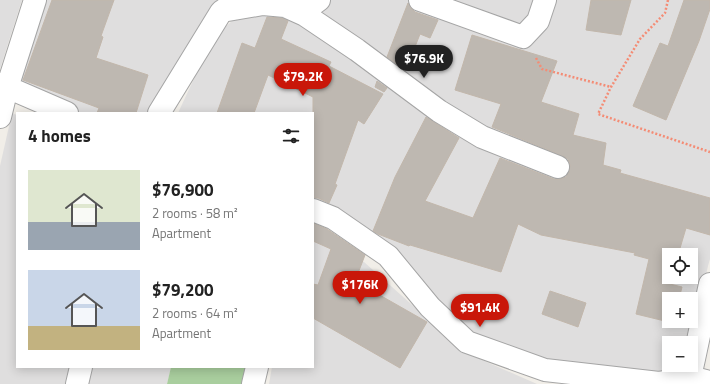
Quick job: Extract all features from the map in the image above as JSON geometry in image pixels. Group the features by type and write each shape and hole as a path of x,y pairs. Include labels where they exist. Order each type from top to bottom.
{"street":[{"path":"0,117 3,86 35,0"},
{"path":"160,112 229,6 263,4 285,6 315,3 319,0"},
{"path":"420,0 523,37 538,21 545,0"},
{"path":"285,6 305,15 357,50 439,111 482,137 558,166"},
{"path":"3,86 65,112"},
{"path":"314,210 333,218 388,256 430,307 467,342 545,370 660,383 700,379 694,359 710,284"},
{"path":"77,384 81,368"},
{"path":"253,384 257,368"}],"path":[{"path":"668,0 665,13 640,39 611,87 598,114 710,152"},
{"path":"523,37 542,69 611,87"}],"shaded area":[{"path":"0,0 22,0 0,69"},
{"path":"45,0 224,0 157,112 71,112 17,86"},
{"path":"274,0 710,0 710,259 698,309 698,292 662,292 662,328 694,328 692,336 662,336 662,372 676,372 657,375 554,362 472,335 314,210 314,112 178,112 213,38 232,21"},
{"path":"12,113 16,115 16,368 73,368 68,384 0,384 0,166"},
{"path":"314,231 326,235 364,262 466,353 537,384 269,384 272,368 314,368"},
{"path":"89,368 171,368 167,384 84,384"}],"green space":[{"path":"171,368 253,368 250,384 167,384"}],"building":[{"path":"52,0 114,0 101,36 103,37 96,58 148,75 136,112 97,112 99,108 23,80"},
{"path":"591,0 631,0 621,35 586,30"},
{"path":"684,0 710,0 710,9 699,41 666,120 633,106 660,43 668,46"},
{"path":"408,3 415,12 438,20 430,38 420,34 411,57 407,56 400,67 387,57"},
{"path":"267,17 282,18 288,21 281,39 331,62 329,66 383,94 364,124 358,120 335,184 337,185 329,203 318,198 314,198 313,97 268,75 254,112 217,112 242,43 255,48"},
{"path":"472,35 557,61 541,102 579,114 573,135 606,143 603,165 621,170 620,173 710,198 710,235 686,228 680,248 662,248 662,284 682,287 681,292 662,292 662,320 636,314 649,259 634,255 635,253 541,235 518,224 501,272 410,245 409,246 373,231 395,177 426,117 459,138 425,201 473,218 500,158 554,179 566,177 569,172 570,165 568,159 563,156 492,127 501,104 455,90"},
{"path":"377,81 387,88 384,92 375,87"},
{"path":"314,223 327,229 365,255 355,281 427,322 400,368 314,319 314,284 318,285 331,249 314,241"},
{"path":"550,291 586,303 578,327 542,314"}]}
